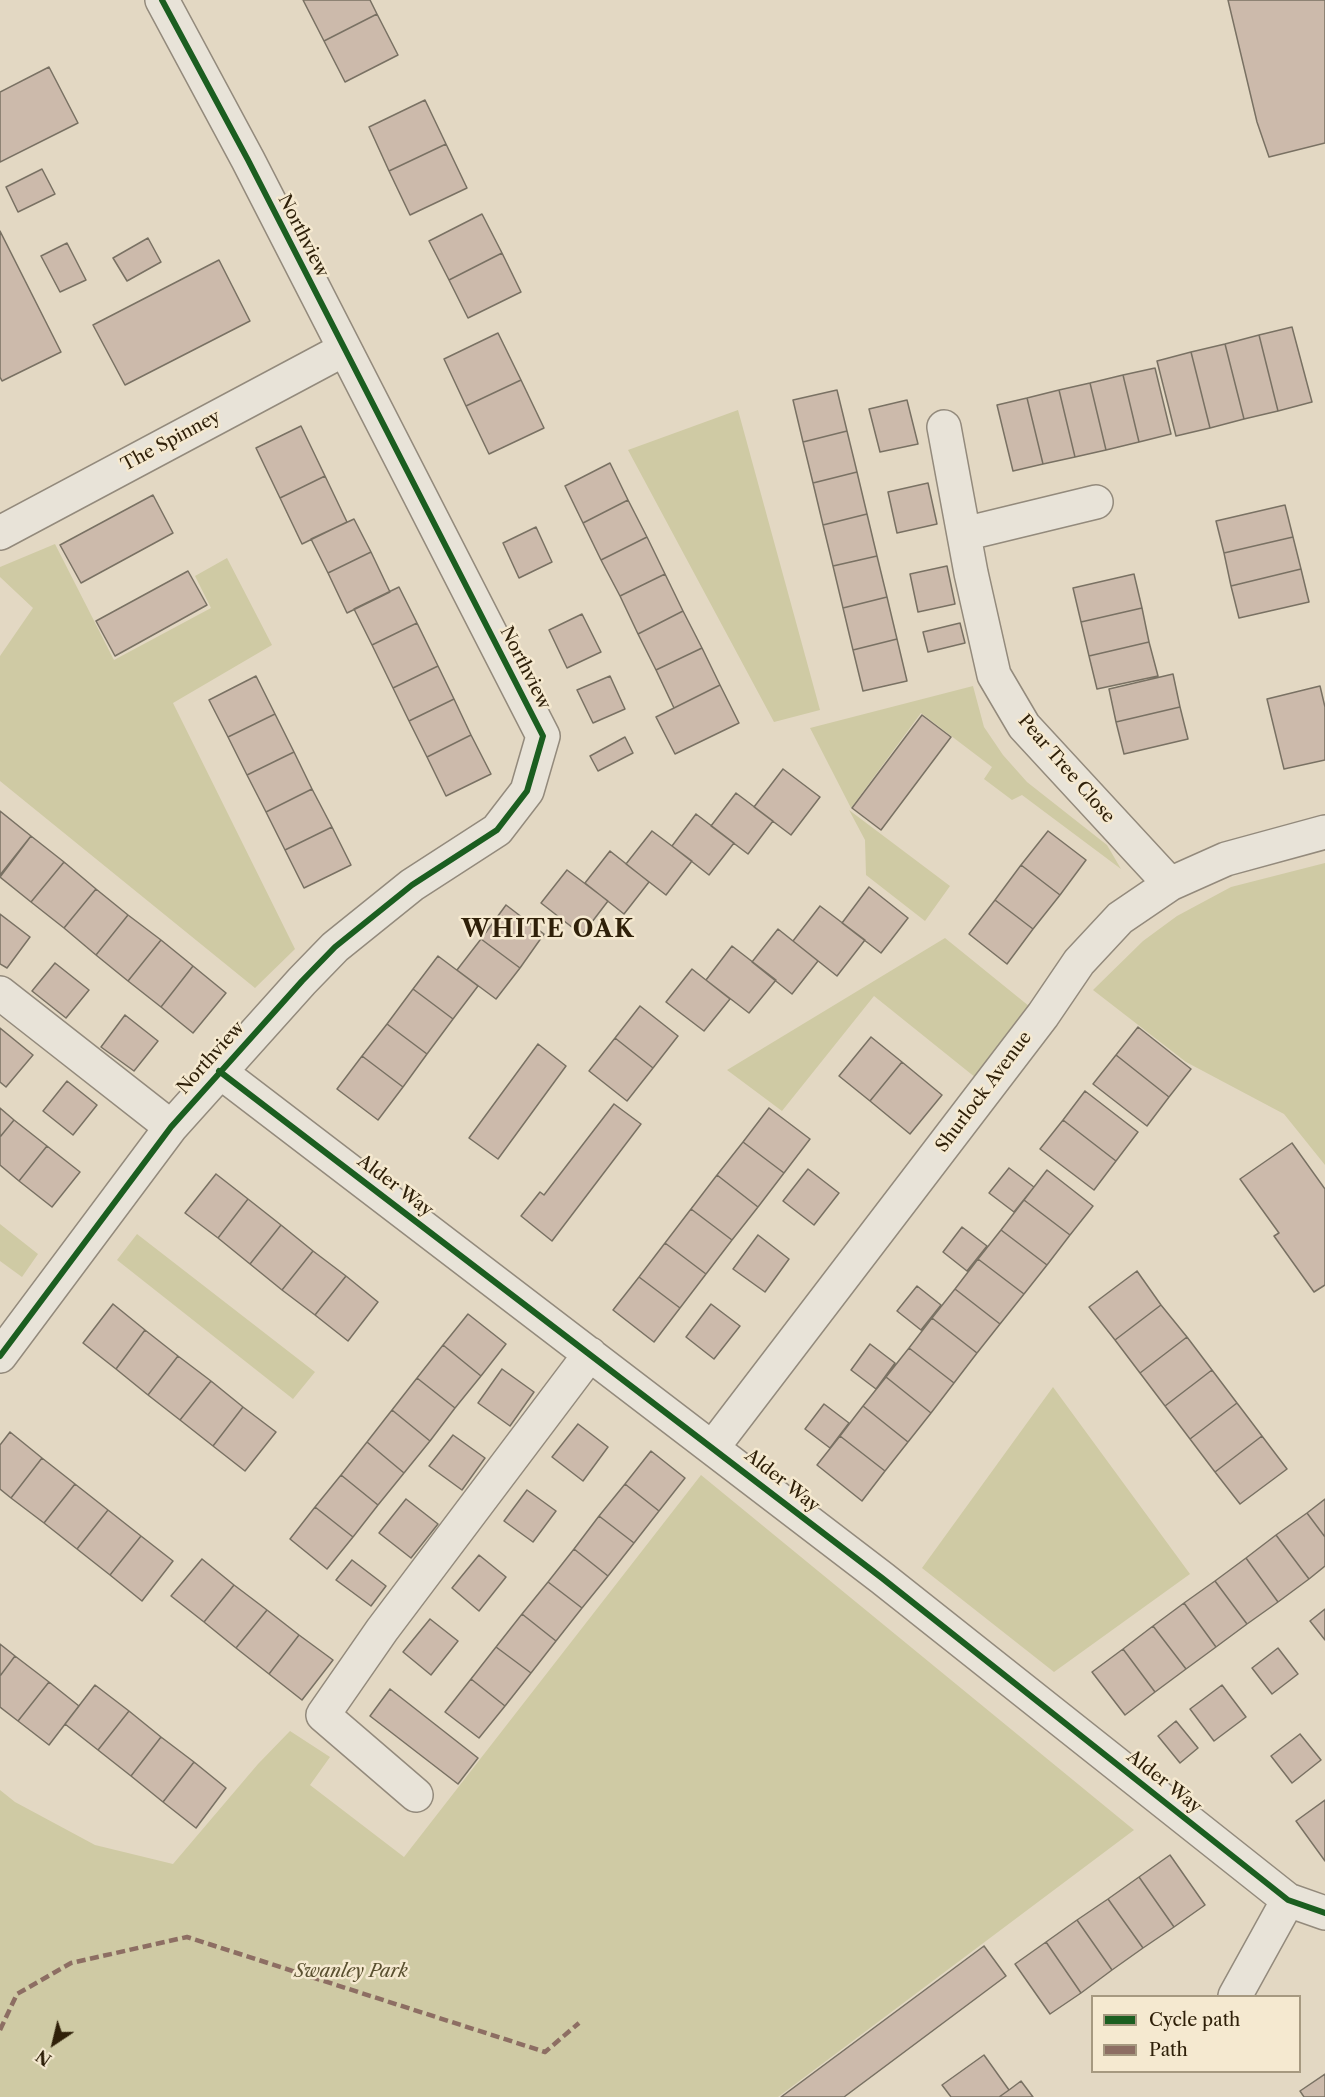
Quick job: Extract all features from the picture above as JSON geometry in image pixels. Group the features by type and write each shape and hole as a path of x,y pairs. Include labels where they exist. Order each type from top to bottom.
{"street":[{"name":"Northview","path":"0,1356 171,1127 219,1071 335,947 412,885 497,830 527,791 543,736 343,350 248,160 162,0"},
{"name":"The Spinney","path":"0,533 343,350"},
{"name":"Pear Tree Close","path":"944,427 994,675 1024,726 1170,884"},
{"path":"964,534 1096,502"},
{"name":"Shurlock Avenue","path":"713,1448 1036,1024 1079,962 1120,918 1170,884 1226,859 1325,832"},
{"path":"0,993 171,1127"},
{"name":"Alder Way","path":"219,1071 713,1448 1288,1900 1325,1913"},
{"path":"416,1795 323,1715 382,1630 590,1354"},
{"path":"1236,1995 1288,1900"}],"green space":[{"path":"738,410 820,710 774,722 628,450"},
{"path":"55,544 114,660 211,608 195,576 227,558 272,645 173,703 295,949 255,988 0,781 0,656 33,608 0,577 0,567"},
{"path":"973,686 984,727 1003,755 1027,782 1107,845 1121,869 1022,795 1012,800 984,779 992,767 921,713 851,808 810,728"},
{"path":"849,810 950,886 925,921 866,875 865,840"},
{"path":"1325,863 1325,1165 1284,1114 1186,1062 1093,990 1143,941 1177,916 1231,887"},
{"path":"945,938 1040,1015 986,1086 874,996 782,1111 727,1070"},
{"path":"0,1224 38,1254 22,1277 0,1261"},
{"path":"137,1234 315,1372 293,1399 117,1260"},
{"path":"1053,1387 1190,1574 1054,1672 922,1568"},
{"name":"Swanley Park","path":"701,1475 1134,1830 778,2097 0,2097 0,1790 15,1802 95,1845 173,1864 258,1764 290,1731 330,1757 310,1785 404,1857"}],"building":[{"path":"303,0 370,0 377,14 324,41"},
{"path":"1228,0 1325,0 1325,143 1269,157 1257,122"},
{"path":"377,14 398,55 345,82 324,41"},
{"path":"49,67 78,123 0,162 0,92"},
{"path":"425,100 446,144 389,171 369,127"},
{"path":"446,144 467,188 410,215 389,171"},
{"path":"42,169 55,194 18,212 6,187"},
{"path":"482,214 502,253 449,280 429,241"},
{"path":"0,231 61,352 2,381 0,377"},
{"path":"148,238 161,262 127,281 113,258"},
{"path":"67,243 86,280 60,292 41,256"},
{"path":"502,253 521,292 468,318 449,280"},
{"path":"219,260 250,321 125,385 93,325"},
{"path":"1292,327 1312,402 1278,411 1259,335"},
{"path":"498,333 521,380 466,406 444,359"},
{"path":"1259,335 1278,411 1244,419 1225,344"},
{"path":"1225,344 1244,419 1210,428 1191,352"},
{"path":"1191,352 1210,428 1176,436 1157,361"},
{"path":"1155,368 1171,434 1139,442 1123,375"},
{"path":"1123,375 1139,442 1106,450 1090,383"},
{"path":"521,380 544,428 489,454 466,406"},
{"path":"1090,383 1106,450 1075,457 1059,390"},
{"path":"837,390 847,431 803,442 793,400"},
{"path":"1059,390 1075,457 1043,464 1027,398"},
{"path":"1027,398 1043,464 1013,471 997,405"},
{"path":"907,400 918,444 880,452 869,409"},
{"path":"301,426 325,476 280,498 256,448"},
{"path":"847,431 857,472 813,483 803,442"},
{"path":"610,463 628,500 583,523 565,486"},
{"path":"857,472 867,514 823,525 813,483"},
{"path":"325,476 347,522 302,544 280,498"},
{"path":"928,483 937,524 897,533 888,492"},
{"path":"153,495 173,533 81,583 60,545"},
{"path":"628,500 647,537 601,560 583,523"},
{"path":"1285,505 1293,537 1224,553 1216,521"},
{"path":"867,514 877,556 833,566 823,525"},
{"path":"354,519 371,552 328,573 311,539"},
{"path":"536,527 552,562 519,578 503,543"},
{"path":"647,537 665,574 620,596 601,560"},
{"path":"1293,537 1301,569 1231,586 1224,553"},
{"path":"371,552 390,592 347,613 328,573"},
{"path":"877,556 887,597 843,608 833,566"},
{"path":"947,566 955,604 918,612 910,574"},
{"path":"1301,569 1309,602 1239,618 1231,586"},
{"path":"188,571 207,605 115,656 96,621"},
{"path":"665,574 683,611 638,634 620,596"},
{"path":"1134,574 1142,608 1081,622 1073,588"},
{"path":"399,587 417,623 372,645 354,609"},
{"path":"887,597 897,639 853,650 843,608"},
{"path":"1142,608 1149,642 1089,656 1081,622"},
{"path":"683,611 702,648 656,670 638,634"},
{"path":"582,614 601,652 567,668 549,630"},
{"path":"417,623 438,666 393,688 372,645"},
{"path":"960,623 965,643 928,652 923,632"},
{"path":"897,639 907,681 863,691 853,650"},
{"path":"1149,642 1158,676 1097,689 1089,656"},
{"path":"702,648 720,685 674,708 656,670"},
{"path":"438,666 454,699 409,721 393,688"},
{"path":"1173,674 1180,707 1116,722 1109,689"},
{"path":"256,676 275,714 228,737 209,700"},
{"path":"610,676 625,709 593,723 577,690"},
{"path":"720,685 739,723 675,754 656,717"},
{"path":"1320,686 1325,707 1325,760 1284,769 1267,699"},
{"path":"454,699 471,735 427,757 409,721"},
{"path":"1180,707 1188,739 1124,754 1116,722"},
{"path":"275,714 294,752 247,775 228,737"},
{"path":"922,715 951,737 881,830 852,808"},
{"path":"471,735 491,774 446,796 427,757"},
{"path":"625,737 633,753 598,771 590,756"},
{"path":"294,752 312,789 266,812 247,775"},
{"path":"783,769 820,797 791,835 754,807"},
{"path":"312,789 332,827 285,850 266,812"},
{"path":"736,793 773,821 748,854 711,826"},
{"path":"0,811 31,836 0,875"},
{"path":"696,814 734,843 709,875 672,846"},
{"path":"332,827 351,865 304,888 285,850"},
{"path":"652,831 692,861 666,895 626,864"},
{"path":"1048,831 1086,860 1060,895 1021,865"},
{"path":"31,836 64,862 31,902 0,877"},
{"path":"610,851 649,882 624,914 585,883"},
{"path":"64,862 96,889 64,928 31,902"},
{"path":"1021,865 1060,895 1033,929 995,900"},
{"path":"567,870 608,901 582,935 541,903"},
{"path":"869,887 908,918 881,953 842,923"},
{"path":"96,889 128,915 96,955 64,928"},
{"path":"995,900 1033,929 1007,964 969,934"},
{"path":"506,905 544,934 520,968 481,939"},
{"path":"820,906 865,940 837,976 793,941"},
{"path":"0,914 30,937 7,968 0,964"},
{"path":"128,915 161,940 128,981 96,955"},
{"path":"778,929 818,961 792,994 752,962"},
{"path":"481,939 520,968 496,999 457,970"},
{"path":"161,940 193,966 161,1007 128,981"},
{"path":"732,946 776,980 749,1013 706,980"},
{"path":"438,956 478,986 453,1019 413,989"},
{"path":"55,963 89,990 66,1018 32,991"},
{"path":"193,966 226,993 193,1033 161,1007"},
{"path":"692,969 730,999 704,1031 666,1002"},
{"path":"413,989 453,1019 427,1054 387,1024"},
{"path":"640,1006 678,1036 653,1068 615,1038"},
{"path":"125,1015 158,1041 134,1071 101,1047"},
{"path":"387,1024 427,1054 403,1087 362,1056"},
{"path":"1138,1027 1191,1069 1169,1097 1116,1055"},
{"path":"0,1028 33,1055 6,1087 0,1082"},
{"path":"871,1037 902,1062 870,1101 839,1076"},
{"path":"615,1038 653,1068 627,1101 589,1071"},
{"path":"538,1044 566,1066 498,1159 469,1138"},
{"path":"1116,1055 1169,1097 1147,1126 1093,1084"},
{"path":"362,1056 403,1087 378,1120 337,1089"},
{"path":"902,1062 942,1095 910,1134 870,1101"},
{"path":"67,1081 97,1105 73,1135 43,1111"},
{"path":"1085,1091 1138,1132 1116,1161 1063,1120"},
{"path":"614,1104 641,1124 552,1241 521,1216 540,1192 544,1195"},
{"path":"0,1108 14,1120 0,1137"},
{"path":"769,1108 810,1139 784,1173 743,1142"},
{"path":"14,1120 47,1146 19,1181 0,1165 0,1137"},
{"path":"1063,1120 1116,1161 1094,1190 1040,1149"},
{"path":"743,1142 784,1173 758,1207 717,1175"},
{"path":"1292,1143 1325,1189 1325,1285 1314,1292 1274,1236 1279,1233 1240,1179"},
{"path":"47,1146 80,1172 52,1207 19,1181"},
{"path":"1009,1168 1034,1187 1014,1212 989,1193"},
{"path":"808,1169 839,1193 814,1225 783,1201"},
{"path":"1047,1170 1093,1206 1070,1235 1024,1200"},
{"path":"216,1174 248,1199 218,1238 185,1213"},
{"path":"717,1175 758,1207 732,1240 691,1209"},
{"path":"248,1199 281,1225 250,1264 218,1238"},
{"path":"1024,1200 1070,1235 1047,1265 1001,1230"},
{"path":"691,1209 732,1240 706,1274 665,1243"},
{"path":"281,1225 313,1251 282,1290 250,1264"},
{"path":"962,1227 987,1246 967,1271 943,1252"},
{"path":"1001,1230 1047,1265 1024,1294 978,1259"},
{"path":"758,1235 789,1259 765,1292 733,1269"},
{"path":"665,1243 706,1274 680,1308 639,1277"},
{"path":"313,1251 346,1276 315,1315 282,1290"},
{"path":"978,1259 1024,1294 1000,1324 955,1289"},
{"path":"1137,1271 1161,1305 1115,1340 1089,1307"},
{"path":"346,1276 378,1302 348,1341 315,1315"},
{"path":"639,1277 680,1308 654,1342 613,1310"},
{"path":"917,1286 941,1305 921,1330 897,1311"},
{"path":"955,1289 1000,1324 977,1353 932,1318"},
{"path":"113,1304 145,1330 116,1369 83,1343"},
{"path":"711,1304 740,1326 714,1359 686,1337"},
{"path":"1161,1305 1187,1337 1140,1373 1115,1340"},
{"path":"468,1314 506,1344 481,1376 443,1345"},
{"path":"932,1318 977,1353 954,1383 909,1348"},
{"path":"145,1330 178,1356 148,1395 116,1369"},
{"path":"1187,1337 1212,1370 1165,1406 1140,1373"},
{"path":"870,1344 895,1363 876,1389 851,1370"},
{"path":"443,1345 481,1376 455,1408 417,1378"},
{"path":"909,1348 954,1383 931,1413 886,1377"},
{"path":"178,1356 211,1381 180,1420 148,1395"},
{"path":"502,1369 534,1392 510,1426 478,1403"},
{"path":"1212,1370 1237,1403 1190,1439 1165,1406"},
{"path":"886,1377 931,1413 908,1442 863,1406"},
{"path":"417,1378 455,1408 430,1441 392,1410"},
{"path":"211,1381 243,1407 213,1446 180,1420"},
{"path":"1237,1403 1262,1436 1215,1472 1190,1439"},
{"path":"824,1404 849,1423 830,1448 805,1429"},
{"path":"863,1406 908,1442 885,1471 840,1436"},
{"path":"243,1407 276,1432 245,1471 213,1446"},
{"path":"392,1410 430,1441 404,1473 367,1442"},
{"path":"578,1424 608,1447 583,1481 552,1457"},
{"path":"10,1432 42,1458 11,1498 0,1489 0,1445"},
{"path":"453,1435 485,1458 462,1490 429,1466"},
{"path":"840,1436 885,1471 862,1501 817,1465"},
{"path":"1262,1436 1287,1469 1240,1504 1215,1472"},
{"path":"367,1442 404,1473 378,1505 341,1475"},
{"path":"651,1451 685,1478 659,1511 625,1484"},
{"path":"42,1458 75,1484 44,1523 11,1498"},
{"path":"341,1475 378,1505 353,1537 315,1507"},
{"path":"75,1484 108,1510 77,1549 44,1523"},
{"path":"625,1484 659,1511 634,1543 599,1516"},
{"path":"527,1490 556,1511 533,1542 504,1521"},
{"path":"406,1499 438,1524 411,1558 379,1533"},
{"path":"1325,1499 1325,1537 1307,1513"},
{"path":"315,1507 353,1537 327,1569 290,1539"},
{"path":"108,1510 141,1536 110,1575 77,1549"},
{"path":"1307,1513 1325,1537 1325,1566 1309,1579 1276,1535"},
{"path":"599,1516 634,1543 608,1576 574,1549"},
{"path":"1276,1535 1309,1579 1278,1602 1246,1558"},
{"path":"141,1536 173,1561 142,1601 110,1575"},
{"path":"574,1549 608,1576 582,1608 548,1582"},
{"path":"479,1555 506,1577 479,1611 452,1588"},
{"path":"1246,1558 1278,1602 1247,1624 1215,1581"},
{"path":"202,1559 234,1585 204,1622 171,1596"},
{"path":"352,1560 386,1586 371,1606 336,1580"},
{"path":"1215,1581 1247,1624 1216,1647 1184,1603"},
{"path":"548,1582 582,1608 556,1641 522,1614"},
{"path":"234,1585 267,1610 236,1648 204,1622"},
{"path":"1184,1603 1216,1647 1186,1669 1153,1626"},
{"path":"1325,1609 1325,1640 1310,1621"},
{"path":"267,1610 299,1635 269,1674 236,1648"},
{"path":"522,1614 556,1641 531,1673 496,1647"},
{"path":"430,1619 458,1641 431,1675 403,1652"},
{"path":"1153,1626 1186,1669 1155,1692 1123,1649"},
{"path":"299,1635 333,1660 302,1700 269,1674"},
{"path":"0,1644 15,1656 0,1676"},
{"path":"496,1647 531,1673 505,1706 471,1679"},
{"path":"1278,1648 1298,1674 1272,1694 1252,1668"},
{"path":"1123,1649 1155,1692 1125,1715 1092,1672"},
{"path":"15,1656 49,1682 18,1721 0,1707 0,1676"},
{"path":"471,1679 505,1706 479,1738 445,1712"},
{"path":"49,1682 79,1706 49,1745 18,1721"},
{"path":"95,1685 129,1711 98,1750 65,1724"},
{"path":"1222,1685 1246,1717 1214,1741 1190,1709"},
{"path":"390,1689 478,1758 458,1784 370,1716"},
{"path":"129,1711 161,1737 131,1776 98,1750"},
{"path":"1176,1721 1198,1748 1180,1763 1158,1736"},
{"path":"1300,1734 1321,1760 1292,1783 1271,1756"},
{"path":"161,1737 194,1762 163,1802 131,1776"},
{"path":"194,1762 226,1788 196,1828 163,1802"},
{"path":"1325,1800 1325,1861 1296,1821"},
{"path":"1170,1855 1205,1905 1174,1927 1139,1877"},
{"path":"1139,1877 1174,1927 1143,1948 1108,1899"},
{"path":"1108,1899 1143,1948 1112,1970 1077,1920"},
{"path":"1077,1920 1112,1970 1081,1993 1046,1942"},
{"path":"1046,1942 1081,1993 1050,2014 1015,1964"},
{"path":"984,1946 1006,1976 844,2097 781,2097"},
{"path":"984,2055 1009,2090 999,2097 951,2097 942,2085"},
{"path":"1325,2074 1325,2097 1304,2097 1300,2091"},
{"path":"1021,2081 1033,2097 999,2097 1009,2090"}],"marked path":[{"path":"0,2030 17,1994 71,1963 187,1937 545,2052 579,2023"}],"cycle path":[{"path":"0,1356 171,1127 302,981 335,947 412,885 497,830 527,791 543,736 248,160 162,0"},
{"path":"219,1071 882,1578 1288,1900 1325,1913"}],"district":[{"name":"WHITE OAK","path":"548,930"}]}
